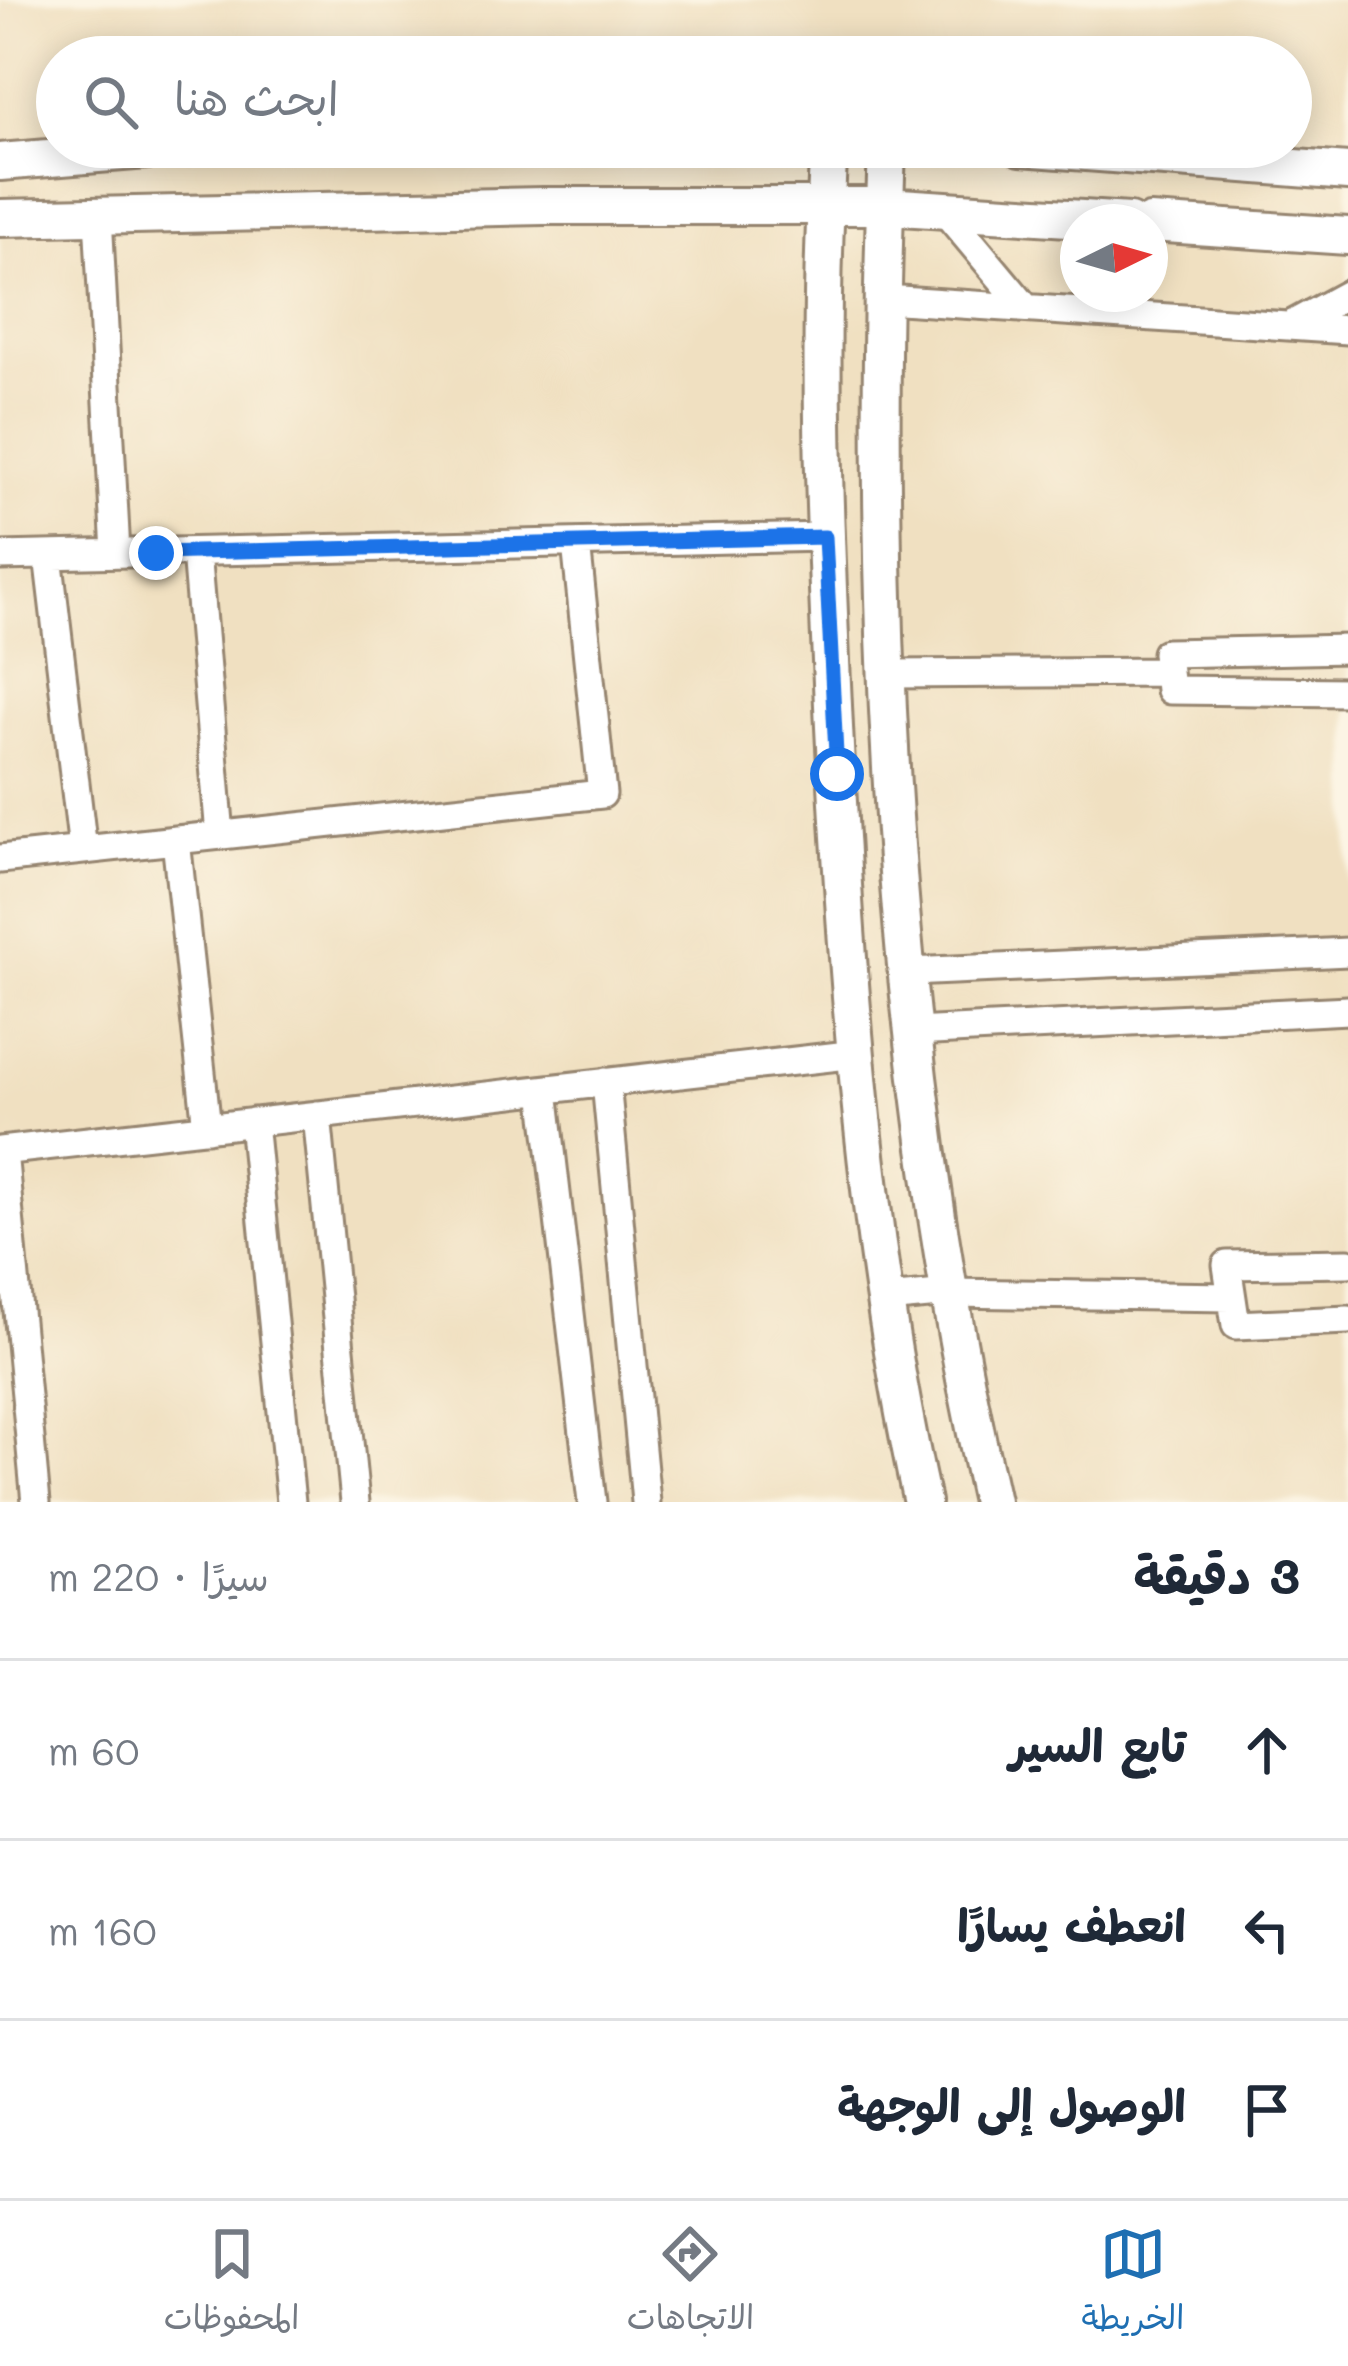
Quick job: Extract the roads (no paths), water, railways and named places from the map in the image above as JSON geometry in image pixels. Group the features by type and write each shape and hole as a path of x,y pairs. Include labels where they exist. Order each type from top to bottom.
{"street":[{"path":"0,162 36,159"},
{"path":"828,168 825,537 844,916 886,1299 922,1502"},
{"path":"886,168 890,674 908,972 924,1147 991,1502"},
{"path":"1296,168 1348,172"},
{"path":"0,218 825,206 1060,218"},
{"path":"944,210 1026,308"},
{"path":"98,216 116,554"},
{"path":"1168,224 1348,236"},
{"path":"1289,326 1348,294"},
{"path":"885,299 1348,330"},
{"path":"0,556 825,537"},
{"path":"0,860 602,794 575,543"},
{"path":"196,552 220,836"},
{"path":"48,555 83,850"},
{"path":"1348,649 1166,652 1170,689 1348,692"},
{"path":"890,674 1168,672"},
{"path":"176,840 207,1128"},
{"path":"908,972 1348,952"},
{"path":"914,1032 1348,1010"},
{"path":"36,1502 1,1151 856,1054"},
{"path":"606,1082 646,1502"},
{"path":"544,1090 592,1502"},
{"path":"317,1115 355,1502"},
{"path":"254,1122 291,1502"},
{"path":"1348,1262 1227,1265 1236,1325 1348,1320"},
{"path":"886,1299 950,1293 1232,1297"}]}
